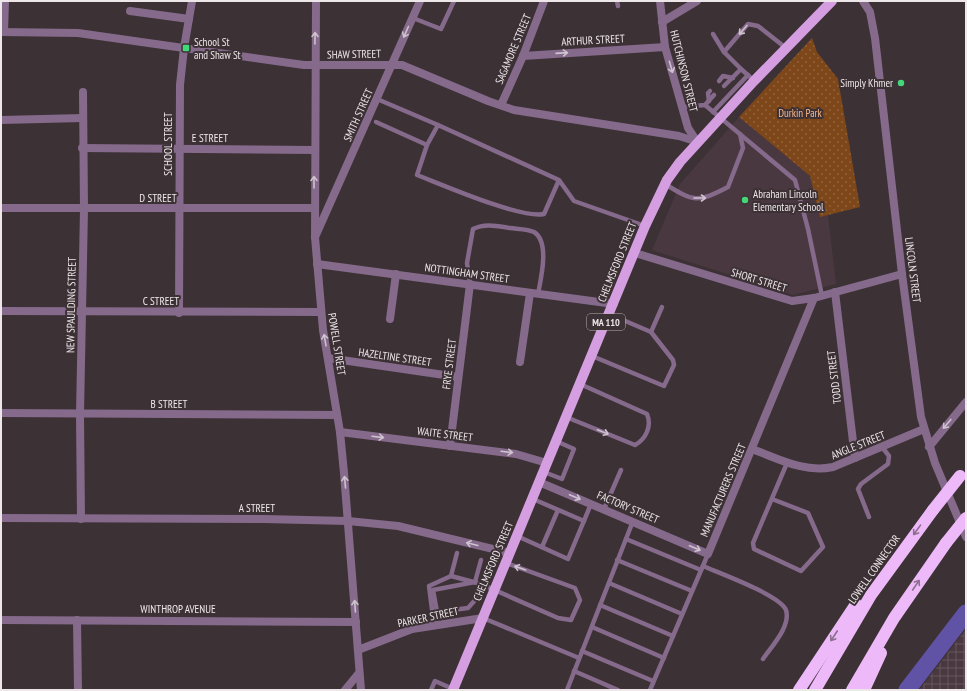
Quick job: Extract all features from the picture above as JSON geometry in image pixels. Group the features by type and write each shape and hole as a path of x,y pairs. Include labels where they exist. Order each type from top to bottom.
{"highway":[{"name":"LOWELL CONNECTOR","path":"815,690 855,620 902,551 932,510 963,472"},
{"path":"852,690 905,601 946,543 966,518"},
{"path":"799,690 860,598 902,551"},
{"path":"864,690 905,601"}],"main road":[{"name":"CHELMSFORD STREET","path":"454,690 482,618 533,499 645,226 665,184 673,170 698,142 720,112 736,94 751,78 786,48 830,1"}],"street":[{"path":"3,32 5,1"},
{"name":"SCHOOL STREET","path":"179,313 180,210 178,149 180,85 184,48 192,1"},
{"name":"POWELL STREET","path":"316,1 314,150 315,237 321,312 340,432 361,690"},
{"name":"SMITH STREET","path":"315,237 420,1"},
{"name":"SAGAMORE STREET","path":"501,105 523,56 544,1"},
{"name":"HUTCHINSON STREET","path":"660,1 665,47 688,128 698,142"},
{"path":"662,22 697,1"},
{"name":"LINCOLN STREET","path":"863,1 870,12 875,38 902,274 924,429 929,446 966,537"},
{"path":"130,11 189,19"},
{"name":"SHAW STREET","path":"3,32 78,33 315,66 392,64 409,67 501,105 528,113 679,136 698,142"},
{"name":"ARTHUR STREET","path":"523,56 665,47"},
{"name":"NEW SPAULDING STREET","path":"81,519 80,414 84,209 82,148 83,92"},
{"path":"1,120 83,118"},
{"name":"E STREET","path":"82,148 314,150"},
{"name":"D STREET","path":"1,208 180,210 314,208"},
{"name":"SHORT STREET","path":"635,253 792,301 818,297 902,274"},
{"name":"NOTTINGHAM STREET","path":"317,264 614,304"},
{"path":"390,319 396,274"},
{"name":"FRYE STREET","path":"450,446 470,284"},
{"name":"TODD STREET","path":"835,292 855,458"},
{"path":"520,362 530,293"},
{"name":"MANUFACTURERS STREET","path":"708,554 818,297"},
{"name":"C STREET","path":"1,311 179,313 321,312"},
{"name":"HAZELTINE STREET","path":"328,358 458,377"},
{"path":"929,446 966,402"},
{"name":"B STREET","path":"1,413 337,415"},
{"name":"ANGLE STREET","path":"752,449 787,463 807,468 826,469 924,429"},
{"name":"WAITE STREET","path":"340,432 516,454 546,467"},
{"name":"FACTORY STREET","path":"540,482 708,554"},
{"name":"A STREET","path":"1,518 264,519 348,521 398,526 508,558"},
{"name":"PARKER STREET","path":"358,650 412,629 482,618"},
{"name":"WINTHROP AVENUE","path":"1,620 356,622"},
{"path":"77,620 78,690"},
{"path":"345,690 359,673"}],"lane":[{"path":"413,18 441,29 454,1"},
{"path":"617,1 618,6"},
{"path":"724,52 748,24 758,26 786,48"},
{"path":"713,34 724,52 751,78"},
{"path":"724,86 741,69"},
{"path":"719,81 724,76 732,78"},
{"path":"707,103 708,93 710,91"},
{"path":"682,108 707,103 714,96"},
{"path":"377,99 560,180 574,201 645,226"},
{"path":"707,103 720,112 740,134 795,180 808,229 818,297"},
{"path":"376,122 427,145"},
{"path":"438,125 427,145 417,175 522,213 536,216 544,214 560,180"},
{"path":"665,184 688,198 707,198 728,187 744,148 740,134"},
{"path":"470,284 467,263 473,229 478,226 490,225 533,231 542,242 544,250 538,294"},
{"path":"651,332 662,306"},
{"path":"592,356 664,386 674,365 673,360 651,332 609,314"},
{"path":"566,417 635,445 642,442 645,436 649,426 647,414 580,384"},
{"path":"546,467 562,479 574,449 556,442"},
{"path":"869,517 858,489 861,484 888,464 888,456 882,446"},
{"path":"772,499 808,513 824,548 801,571 754,549 753,543 787,463"},
{"path":"604,509 621,470"},
{"path":"533,499 584,521"},
{"path":"517,536 568,559 591,504"},
{"path":"542,547 558,510"},
{"path":"567,690 633,521"},
{"path":"626,539 762,592 780,601 786,610 785,622 781,633 763,659"},
{"path":"451,576 457,554"},
{"name":"MANUFACTURERS STREET","path":"650,690 708,554"},
{"path":"434,625 429,586 451,576 481,584 558,618 571,620 580,600 575,588 534,573 508,558"},
{"path":"475,582 481,560"},
{"path":"617,560 692,591"},
{"path":"475,582 433,590 437,612 468,608 476,599 481,584"},
{"path":"609,583 682,614"},
{"path":"600,606 673,636"},
{"path":"482,618 579,658"},
{"path":"592,627 664,658"},
{"path":"582,651 653,681"},
{"path":"574,671 618,690"},
{"path":"431,690 435,681 454,690"}],"shaded area":[{"name":"Abraham Lincoln Elementary School","path":"739,117 810,176 820,216 828,215 836,284 793,295 652,250 680,184"},
{"path":"966,629 966,690 919,690"}],"green space":[{"name":"Durkin Park","path":"812,38 817,52 838,79 860,207 820,217 810,176 739,117"}],"waterway":[{"path":"907,690 966,613"}],"place":[{"name":"School St and Shaw St","path":"186,48"},
{"name":"Simply Khmer","path":"901,83"},
{"name":"Abraham Lincoln Elementary School","path":"745,200"}]}
